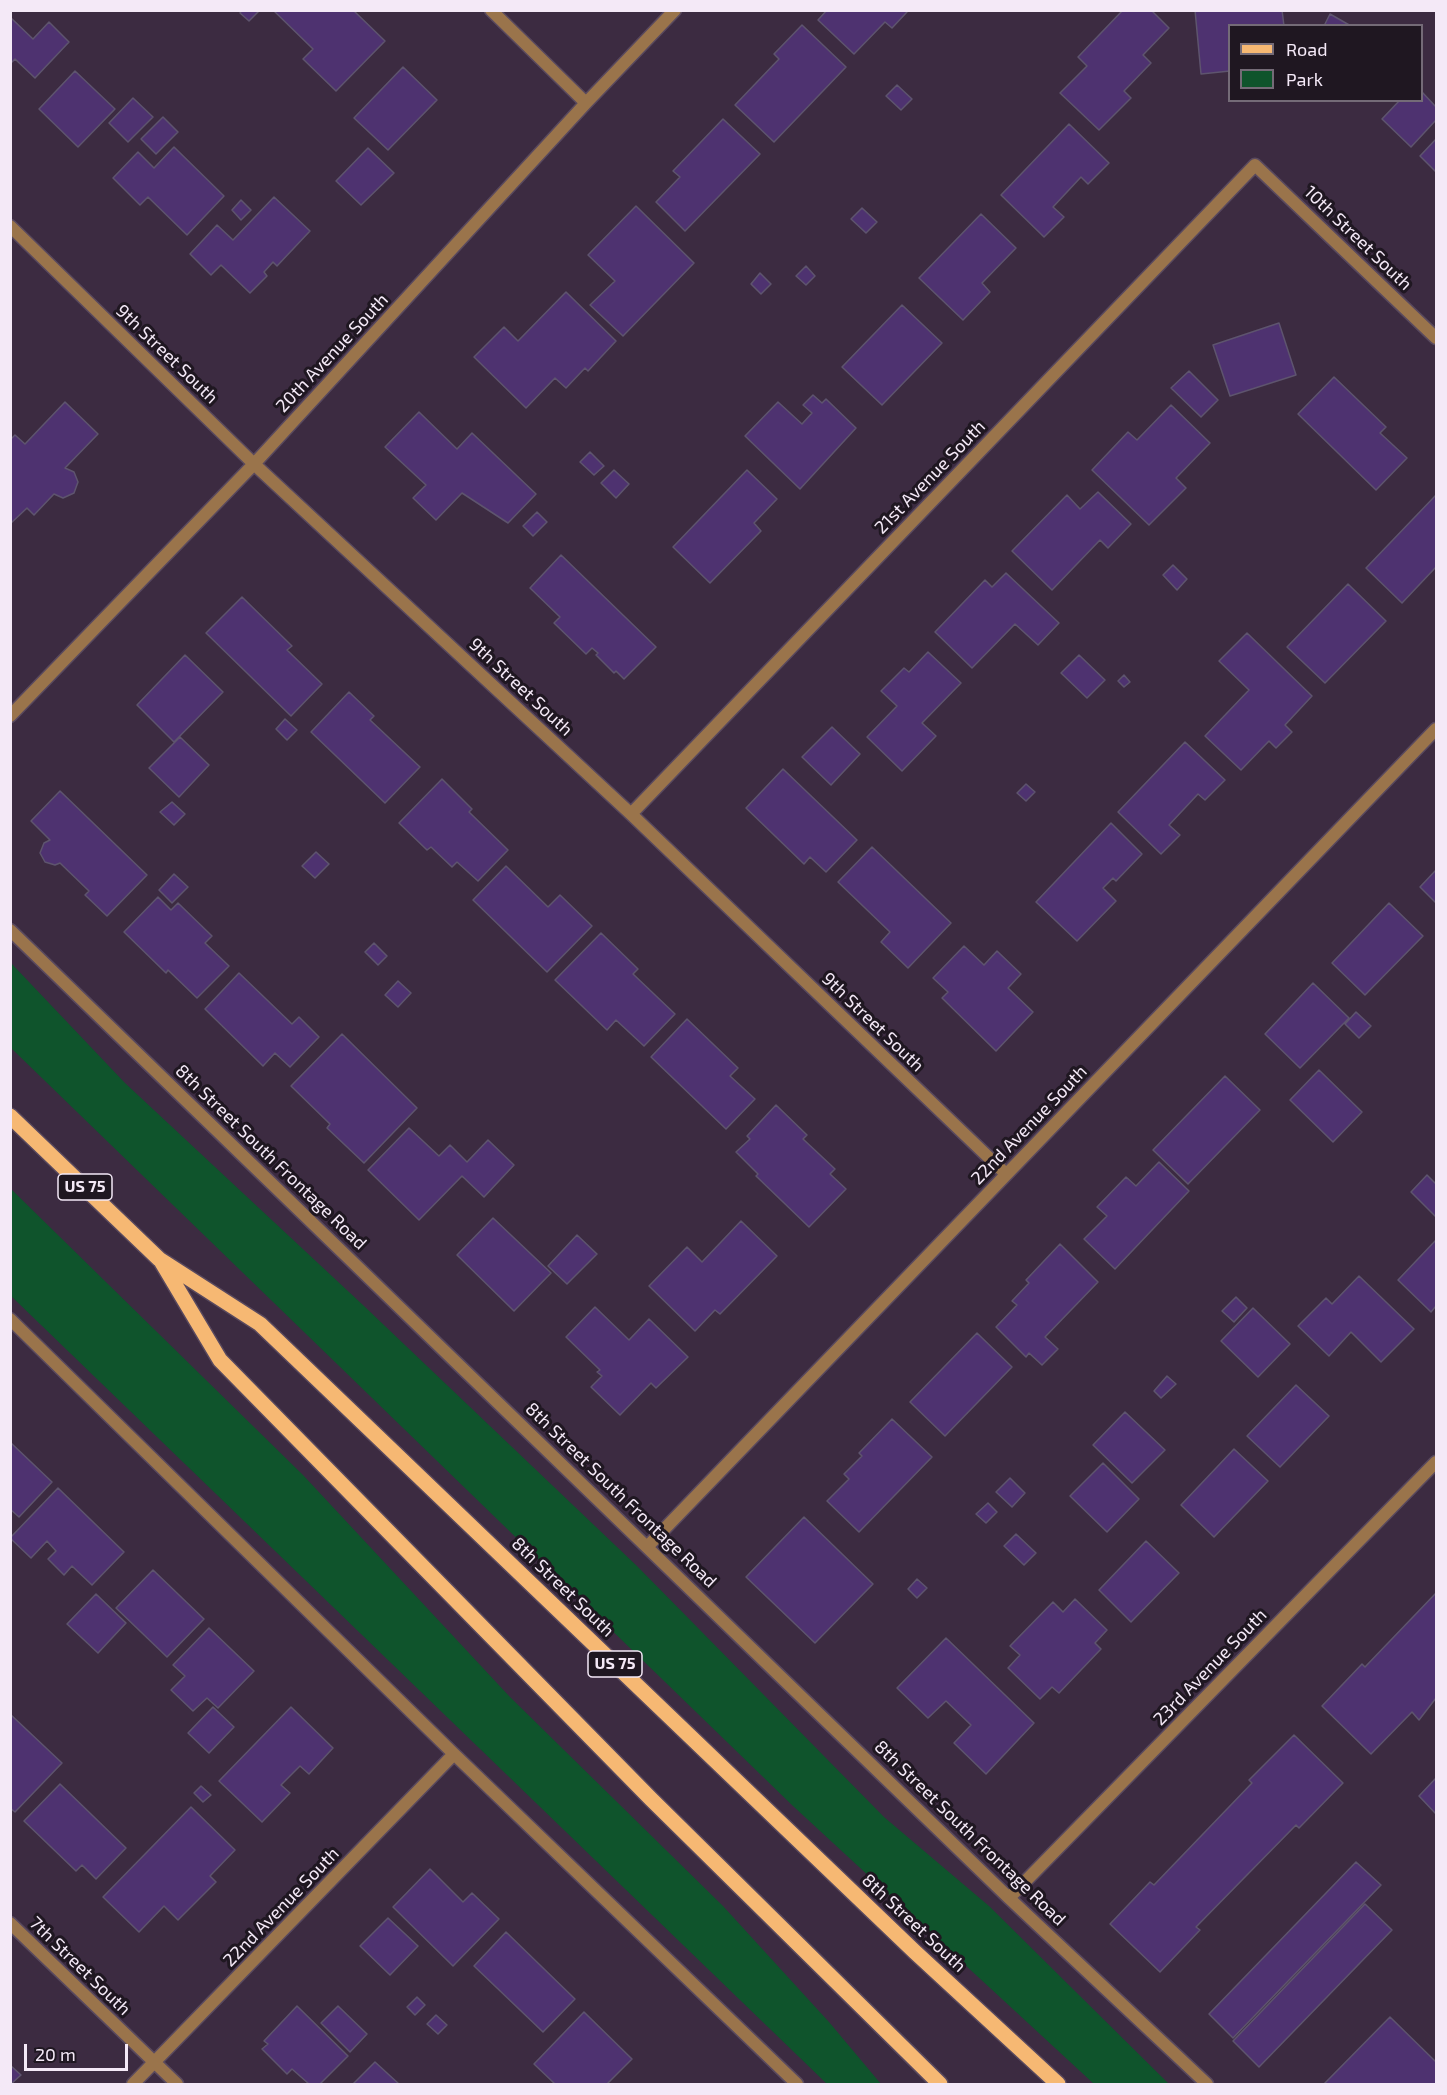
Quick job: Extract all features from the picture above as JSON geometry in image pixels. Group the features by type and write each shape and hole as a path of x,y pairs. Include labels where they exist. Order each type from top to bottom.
{"main road":[{"name":"8th Street South","path":"10,1116 159,1259 260,1324 915,1952 1058,2085"},
{"name":"8th Street South","path":"159,1259 220,1360 651,1798 940,2085"}],"street":[{"path":"491,10 586,103"},
{"name":"20th Avenue South","path":"10,716 254,464 586,103 675,10"},
{"name":"10th Street South","path":"1255,165 1437,338"},
{"name":"21st Avenue South","path":"631,814 1255,165"},
{"name":"9th Street South","path":"10,226 254,464 631,814 1006,1174"},
{"name":"22nd Avenue South","path":"648,1546 1437,729"},
{"name":"8th Street South Frontage Road","path":"10,930 1009,1898 1207,2085"},
{"path":"10,1319 454,1754 798,2085"},
{"name":"23rd Avenue South","path":"1009,1898 1437,1462"},
{"name":"22nd Avenue South","path":"133,2085 454,1754"},
{"name":"7th Street South","path":"10,1923 177,2085"}],"green space":[{"path":"11,963 125,1083 637,1566 884,1817 989,1906 1169,2084 1094,2084 793,1806 11,1048"},
{"path":"11,1189 303,1475 510,1697 723,1906 829,2022 881,2084 827,2084 11,1296"}],"building":[{"path":"242,10 259,11 249,21 240,13"},
{"path":"273,10 353,10 385,41 336,91 303,59 313,49"},
{"path":"827,10 906,10 907,12 892,28 885,22 854,54 818,20"},
{"path":"1123,10 1151,10 1169,28 1143,55 1151,63 1124,91 1131,98 1099,130 1060,93 1087,66 1078,57"},
{"path":"1195,10 1282,10 1284,24 1228,24 1228,71 1201,74"},
{"path":"1330,14 1348,24 1325,24"},
{"path":"10,17 33,39 49,22 69,42 35,78 15,59 10,64"},
{"path":"802,25 846,67 774,142 735,105 779,59 774,54"},
{"path":"403,67 437,100 388,150 354,118"},
{"path":"75,71 115,109 78,147 39,109"},
{"path":"897,85 912,99 901,110 886,96"},
{"path":"1423,93 1436,107 1436,120 1411,147 1382,119 1398,102 1423,102"},
{"path":"133,98 153,117 128,142 109,123"},
{"path":"163,117 178,132 156,154 141,139"},
{"path":"723,119 760,154 685,231 656,202 680,177 673,171"},
{"path":"1069,124 1109,163 1088,184 1081,177 1053,207 1064,217 1044,237 1001,195"},
{"path":"1436,139 1436,172 1420,156"},
{"path":"174,147 224,196 187,235 148,197 140,205 113,178 138,152 154,168"},
{"path":"368,148 394,173 361,205 336,181"},
{"path":"274,197 310,231 277,266 273,262 264,272 267,276 250,293 221,265 211,275 190,254 217,225 233,240"},
{"path":"241,200 251,210 241,220 232,210"},
{"path":"636,206 694,263 623,336 590,305 615,281 588,255"},
{"path":"862,208 877,222 866,233 851,219"},
{"path":"981,214 1016,248 982,283 990,292 963,320 919,278"},
{"path":"806,266 815,276 806,285 796,276"},
{"path":"760,273 771,284 761,294 751,284"},
{"path":"566,292 616,341 588,371 585,368 566,388 555,378 526,408 474,357 504,327 518,341"},
{"path":"902,305 942,343 882,405 842,367"},
{"path":"1279,323 1296,375 1230,396 1213,345"},
{"path":"1189,371 1218,400 1201,417 1171,388"},
{"path":"1334,377 1386,427 1380,433 1407,458 1376,490 1298,414"},
{"path":"813,395 822,403 826,399 856,428 800,489 745,436 778,402 802,424 812,413 803,405"},
{"path":"65,402 98,434 65,468 74,472 78,482 74,493 63,498 54,494 34,515 27,508 10,524 10,440 15,435 25,444"},
{"path":"1171,405 1210,443 1176,478 1186,488 1149,525 1092,470 1128,432 1137,440"},
{"path":"419,412 457,449 472,433 536,494 508,523 462,493 436,520 413,498 426,485 385,447"},
{"path":"590,452 604,466 594,475 580,462"},
{"path":"614,470 629,484 616,498 601,483"},
{"path":"747,470 777,499 754,523 761,531 710,583 673,547"},
{"path":"1098,492 1131,524 1108,548 1100,540 1052,590 1012,551 1067,495 1080,509"},
{"path":"1436,495 1436,567 1402,603 1366,568"},
{"path":"537,512 547,522 533,536 523,526"},
{"path":"561,555 656,647 624,679 616,671 614,673 592,648 586,654 554,623 560,617 530,588"},
{"path":"1173,565 1187,579 1177,590 1163,575"},
{"path":"1006,573 1059,623 1038,645 1015,624 972,668 935,632 985,580 992,587"},
{"path":"1348,584 1386,621 1325,683 1287,647"},
{"path":"242,597 292,646 287,650 322,684 291,716 206,633"},
{"path":"1247,633 1312,696 1285,725 1292,732 1276,748 1269,741 1241,770 1205,736 1249,690 1219,661"},
{"path":"928,652 961,683 922,723 936,736 902,771 867,737 897,706 881,691 904,668 909,672"},
{"path":"185,655 223,692 174,742 137,705"},
{"path":"1079,655 1105,680 1087,698 1061,673"},
{"path":"1124,675 1130,682 1124,687 1118,681"},
{"path":"349,692 374,716 370,720 420,767 385,803 311,732"},
{"path":"285,719 297,730 287,740 276,729"},
{"path":"832,727 860,754 831,785 802,757"},
{"path":"180,737 209,765 179,797 149,768"},
{"path":"1185,742 1225,780 1205,800 1198,794 1169,825 1180,835 1161,854 1118,812"},
{"path":"783,769 857,840 826,872 810,857 804,864 746,808"},
{"path":"442,779 472,809 469,812 508,850 478,881 457,862 452,867 431,847 427,850 399,823"},
{"path":"1026,784 1035,792 1026,801 1017,793"},
{"path":"60,791 147,875 107,916 85,895 89,891 60,863 55,865 45,862 40,853 44,843 50,840 31,821"},
{"path":"172,802 185,814 174,825 160,812"},
{"path":"1111,823 1142,854 1116,881 1113,878 1103,888 1116,901 1077,941 1036,902"},
{"path":"872,847 951,923 908,968 881,942 890,932 838,882"},
{"path":"316,852 329,864 315,878 302,866"},
{"path":"506,866 548,907 560,895 592,926 547,972 473,900"},
{"path":"1436,870 1436,903 1420,887"},
{"path":"174,874 188,887 172,903 159,890"},
{"path":"158,897 171,910 178,903 212,936 205,943 229,966 197,998 168,970 166,973 124,932"},
{"path":"1389,903 1423,936 1365,995 1332,963"},
{"path":"601,933 638,969 633,974 675,1014 644,1046 616,1020 607,1030 555,980"},
{"path":"374,943 387,956 378,965 365,952"},
{"path":"964,946 984,965 997,951 1021,974 1008,988 1033,1012 996,1051 942,998 948,992 933,978"},
{"path":"239,973 292,1024 299,1017 319,1037 290,1067 275,1053 263,1066 205,1009"},
{"path":"398,981 411,993 398,1007 385,995"},
{"path":"1313,983 1349,1018 1300,1068 1265,1034"},
{"path":"1356,1012 1371,1026 1359,1038 1345,1024"},
{"path":"687,1019 738,1068 730,1076 755,1099 726,1129 651,1057"},
{"path":"342,1034 417,1108 364,1163 327,1128 330,1124 291,1086"},
{"path":"1319,1070 1362,1112 1333,1142 1290,1100"},
{"path":"1225,1076 1260,1110 1188,1184 1153,1150"},
{"path":"776,1105 807,1135 803,1139 835,1169 830,1174 846,1189 809,1227 756,1176 758,1174 736,1152 750,1139 747,1136"},
{"path":"409,1128 439,1156 450,1145 467,1162 488,1140 514,1165 484,1197 462,1176 419,1220 368,1170"},
{"path":"1159,1162 1189,1191 1115,1269 1084,1239 1107,1216 1097,1207 1126,1177 1136,1186"},
{"path":"1427,1175 1436,1184 1436,1217 1411,1192"},
{"path":"493,1218 551,1273 514,1311 457,1255"},
{"path":"741,1221 777,1256 720,1314 715,1310 695,1331 649,1286 687,1247 702,1262"},
{"path":"577,1235 597,1254 567,1284 548,1266"},
{"path":"1436,1240 1436,1306 1431,1312 1398,1280"},
{"path":"1060,1244 1098,1282 1045,1337 1058,1349 1042,1365 1029,1353 1026,1357 996,1327 1017,1305 1012,1301 1029,1283 1026,1280"},
{"path":"1359,1276 1414,1329 1381,1362 1351,1332 1329,1356 1298,1326 1326,1298 1332,1304"},
{"path":"1236,1297 1247,1308 1234,1322 1222,1311"},
{"path":"595,1307 629,1340 649,1319 688,1357 656,1388 651,1383 620,1415 591,1387 602,1376 597,1372 600,1370 566,1337"},
{"path":"1253,1308 1290,1344 1258,1377 1221,1341"},
{"path":"977,1333 1012,1367 945,1436 910,1402"},
{"path":"1167,1376 1176,1384 1161,1398 1154,1391"},
{"path":"1296,1385 1329,1416 1280,1467 1247,1436"},
{"path":"1125,1412 1165,1450 1132,1483 1093,1445"},
{"path":"892,1419 932,1457 859,1532 827,1501 849,1479 844,1474 862,1456 859,1453"},
{"path":"10,1442 52,1482 19,1517 10,1509"},
{"path":"1234,1449 1268,1481 1214,1537 1181,1505"},
{"path":"1103,1463 1139,1499 1107,1532 1070,1496"},
{"path":"1010,1478 1025,1493 1012,1507 996,1492"},
{"path":"58,1488 124,1552 92,1585 72,1566 64,1575 48,1559 56,1551 47,1541 31,1558 10,1538"},
{"path":"988,1503 997,1512 986,1523 976,1514"},
{"path":"804,1517 873,1584 815,1643 746,1577"},
{"path":"1016,1534 1036,1553 1024,1565 1004,1546"},
{"path":"1146,1541 1179,1573 1131,1622 1099,1590"},
{"path":"153,1570 204,1619 167,1657 116,1608"},
{"path":"917,1579 927,1588 917,1598 908,1589"},
{"path":"1436,1593 1436,1698 1419,1720 1412,1712 1371,1754 1322,1706 1362,1664 1365,1667"},
{"path":"96,1594 126,1623 98,1653 67,1624"},
{"path":"1075,1599 1107,1630 1095,1643 1101,1649 1059,1693 1052,1687 1040,1699 1008,1668 1020,1655 1010,1646 1053,1602 1063,1612"},
{"path":"209,1628 254,1671 218,1708 207,1698 193,1711 171,1690 185,1676 173,1665"},
{"path":"946,1638 1034,1723 986,1774 954,1743 971,1725 946,1701 928,1718 897,1688"},
{"path":"213,1707 234,1727 209,1753 188,1733"},
{"path":"291,1707 333,1748 309,1774 300,1766 281,1785 290,1793 262,1822 219,1781"},
{"path":"10,1714 62,1763 15,1812 10,1808"},
{"path":"1294,1735 1343,1783 1299,1828 1296,1825 1196,1927 1200,1930 1160,1972 1110,1924 1150,1882 1154,1885 1252,1783 1249,1780"},
{"path":"1436,1778 1436,1814 1419,1796"},
{"path":"60,1784 126,1848 96,1879 82,1865 76,1871 24,1821"},
{"path":"201,1786 211,1795 203,1802 194,1793"},
{"path":"191,1807 235,1850 210,1876 216,1882 178,1920 164,1906 139,1932 103,1897"},
{"path":"1356,1862 1381,1885 1233,2038 1209,2014"},
{"path":"430,1869 463,1902 472,1893 499,1919 453,1966 393,1907"},
{"path":"1365,1904 1392,1930 1259,2067 1233,2041"},
{"path":"388,1918 418,1946 390,1975 360,1946"},
{"path":"506,1932 575,1999 543,2032 474,1966"},
{"path":"417,1997 425,2005 415,2015 407,2007"},
{"path":"297,2006 348,2056 320,2084 309,2084 292,2069 287,2074 262,2049 268,2044 264,2041"},
{"path":"338,2006 367,2034 350,2052 321,2023"},
{"path":"584,2012 632,2059 607,2084 555,2084 534,2064"},
{"path":"436,2015 447,2025 438,2034 427,2024"},
{"path":"1390,2017 1436,2062 1436,2084 1324,2084"},
{"path":"375,2062 399,2084 353,2084"},
{"path":"10,2065 21,2075 11,2084 10,2084"}]}
